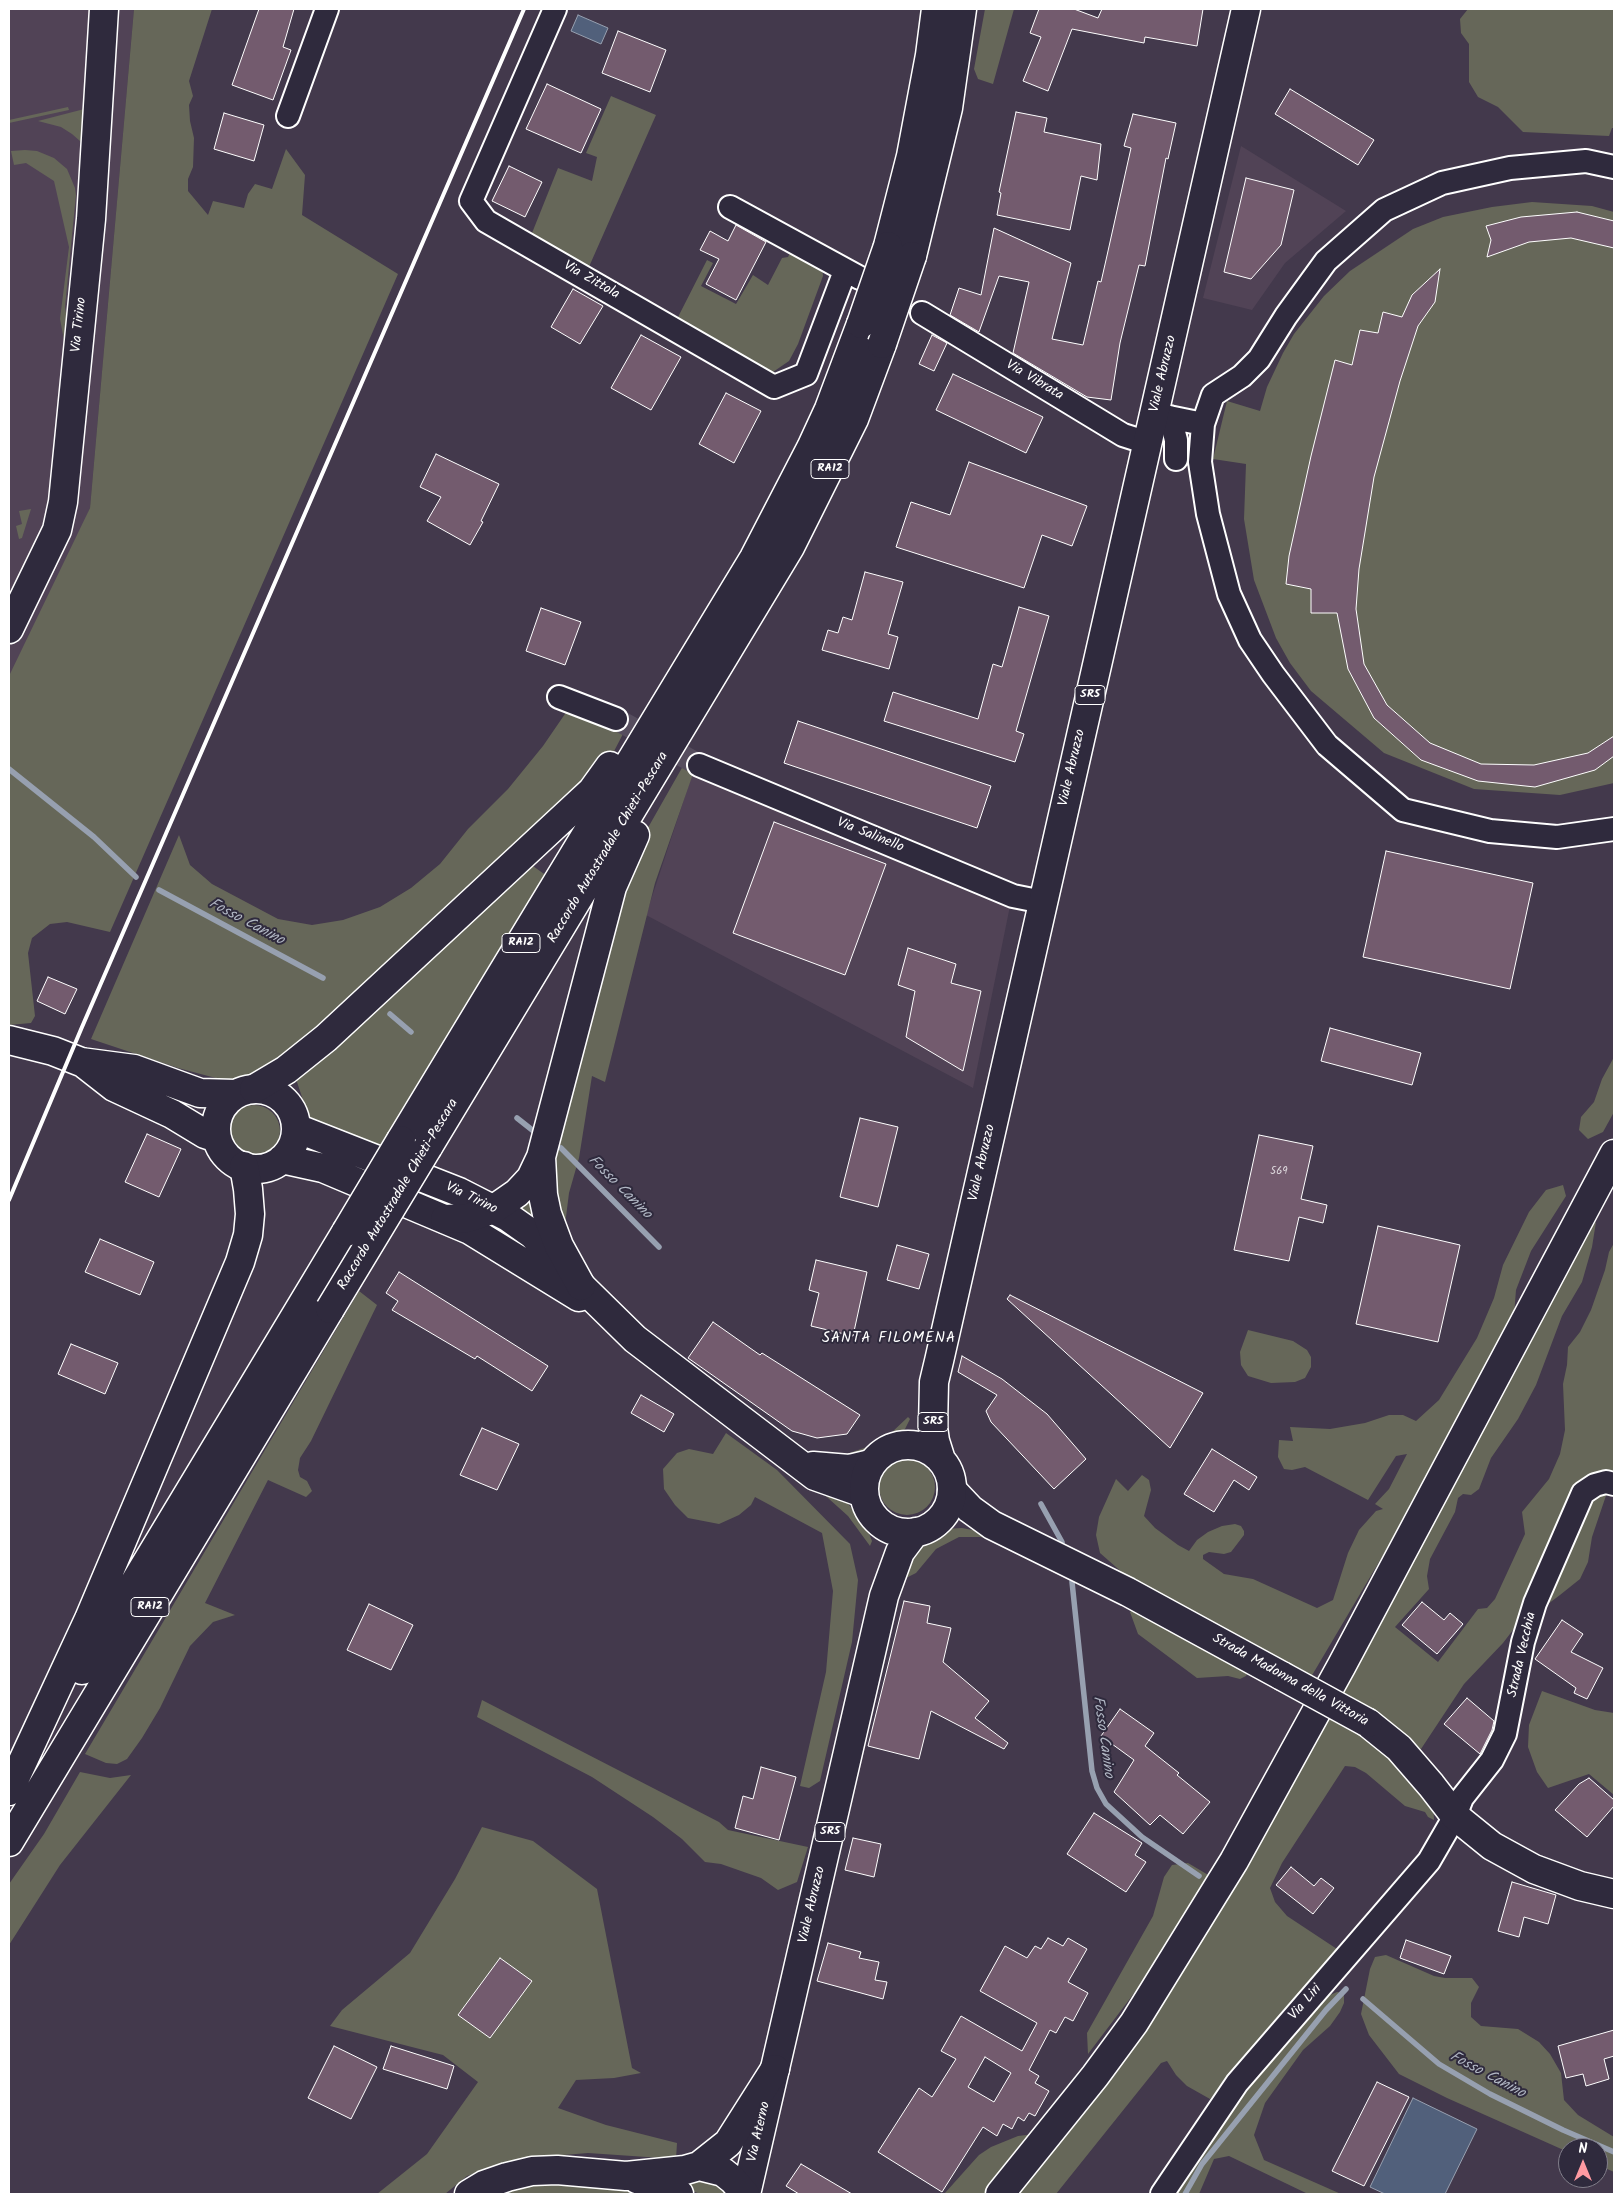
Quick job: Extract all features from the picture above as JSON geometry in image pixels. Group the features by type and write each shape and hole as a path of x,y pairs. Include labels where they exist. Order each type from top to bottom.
{"main road":[{"name":"Via Tirino","path":"9,629 57,530 63,502 91,219 104,9"},
{"name":"Raccordo Autostradale Chieti-Pescara","path":"9,1842 790,547 854,419 882,344 900,251 912,156 936,9"},
{"name":"Raccordo Autostradale Chieti-Pescara","path":"9,1791 754,558 787,497 829,409 862,324 900,251 948,108 962,9"},
{"name":"Viale Abruzzo","path":"900,1445 919,1420 934,1382 1148,443 1162,416 1246,9"},
{"path":"9,1040 53,1051 81,1062 134,1070 200,1093 245,1092 267,1090 288,1104 294,1115 296,1128 295,1139 290,1150 282,1159 270,1166 257,1169 244,1166 227,1155 217,1138 216,1126 219,1113 226,1102 245,1092 286,1070 326,1038 585,797 612,763 640,746"},
{"path":"445,1219 468,1218 494,1209 517,1194 531,1178 541,1157 610,894 619,868 639,829 641,795"},
{"path":"81,1062 114,1087 172,1114 205,1134 217,1138"},
{"name":"Via Tirino","path":"296,1128 436,1182 494,1209 532,1234 635,1339 816,1476 863,1493"},
{"path":"1000,2194 1095,2076 1128,2030 1170,1966 1234,1861 1342,1665 1614,1154"},
{"path":"541,1157 543,1195 547,1214 559,1246 581,1286"},
{"name":"Via Tirino","path":"282,1159 322,1168 445,1219 478,1235 614,1319"},
{"path":"9,1791 89,1619 240,1262 248,1236 250,1214 244,1166"},
{"name":"Viale Abruzzo","path":"934,1382 933,1428 942,1460"},
{"name":"SR5","path":"870,1464 879,1455 900,1445 916,1445 930,1450 942,1460 951,1479 948,1502"},
{"name":"Via Tirino","path":"798,1462 836,1470 849,1470 870,1464"},
{"path":"863,1493 870,1464"},
{"name":"SR5","path":"863,1493 869,1510 880,1524"},
{"path":"880,1524 902,1533 914,1532 932,1526 948,1502"},
{"name":"Strada Madonna della Vittoria","path":"948,1502 1128,1592 1368,1722 1399,1748 1455,1816 1492,1846 1534,1869 1580,1886 1614,1894"},
{"name":"Viale Abruzzo","path":"880,1524 885,1550 884,1596"},
{"name":"Viale Abruzzo","path":"775,2069 884,1596 900,1552 914,1532"},
{"path":"469,2194 507,2176 532,2172 557,2170 626,2176 685,2170 699,2166 728,2143 775,2069"},
{"name":"Via Aterno","path":"746,2194 775,2069"},
{"path":"699,2166 723,2172 746,2194"},
{"path":"626,2176 680,2194"}],"street":[{"path":"288,116 327,9"},
{"name":"Via Zittola","path":"555,9 471,202 486,221 774,387 806,374 853,275 730,207"},
{"path":"1614,167 1586,161 1510,168 1442,183 1384,210 1326,261 1286,316 1259,359 1242,376 1213,395 1203,424 1200,462 1208,514 1230,594 1250,640 1273,674 1327,744 1403,810 1490,831 1557,837 1614,829"},
{"name":"Via Vibrata","path":"922,313 1123,434 1148,443"},
{"path":"1162,416 1203,424"},
{"path":"1162,416 1176,440 1176,459"},
{"path":"559,696 616,719"},
{"name":"Via Salinello","path":"698,765 1013,896 1043,902"},
{"name":"Strada Vecchia","path":"1455,1816 1462,1798 1492,1760 1505,1734 1523,1642 1535,1603 1583,1493 1595,1485 1606,1482 1614,1484"},
{"name":"Via Liri","path":"1162,2194 1236,2083 1429,1861 1455,1816"}],"shaded area":[{"path":"9,9 134,9 90,508 9,709"},
{"path":"1241,146 1346,211 1285,263 1252,310 1203,298"},
{"path":"692,775 1011,901 973,1088 646,915"}],"green space":[{"path":"134,9 212,9 189,81 193,96 189,105 194,138 193,167 188,179 188,191 208,215 213,201 244,208 248,194 255,184 272,189 286,149 305,175 302,215 398,274 110,932 67,922 50,924 32,938 28,953 35,1016 31,1023 9,1025 9,676 90,508"},
{"path":"985,9 1014,9 993,84 978,79 974,69"},
{"path":"1468,9 1614,9 1614,128 1612,128 1609,136 1523,132 1498,107 1478,97 1469,82 1469,44 1461,33 1460,19"},
{"path":"611,96 656,115 588,269 530,238 558,168 592,181 597,157 586,153"},
{"path":"68,107 69,110 9,123 9,120"},
{"path":"92,107 88,148 61,127 38,121"},
{"path":"11,151 37,151 54,158 67,169 75,188 76,195 65,307 69,334 66,351 60,319 69,247 54,181 26,163 14,165"},
{"path":"1532,202 1592,206 1614,212 1614,783 1560,795 1474,789 1384,753 1311,691 1290,663 1276,638 1254,580 1244,519 1246,464 1213,459 1227,401 1260,411 1267,387 1294,334 1324,296 1350,271 1413,229 1443,217 1492,207"},
{"path":"792,249 822,267 823,276 798,344 789,361 773,372 762,370 676,321 707,260 713,263 701,286 736,304 753,275 768,285 782,258 788,257"},
{"path":"31,509 22,538 19,539 16,526 22,524 19,511"},
{"path":"567,711 624,732 611,757 472,894 273,1065 251,1076 227,1081 178,1068 91,1039 179,835 190,865 212,884 278,919 312,925 343,920 380,907 411,888 440,864 468,829 508,789 543,746"},
{"path":"683,766 694,771 655,883 605,1082 592,1076 579,1158 569,1193 565,1225 559,1215 553,1180 554,1154 637,847"},
{"path":"530,864 547,876 487,969 382,1153 311,1124 296,1079"},
{"path":"1614,1057 1614,1112 1603,1132 1588,1139 1579,1130 1581,1117 1594,1102 1602,1079"},
{"path":"254,1105 264,1107 272,1113 278,1121 280,1131 278,1141 272,1149 264,1155 254,1157 244,1155 236,1149 230,1141 228,1131 230,1121 236,1113 244,1107"},
{"path":"1563,1185 1566,1196 1531,1251 1516,1290 1514,1315 1392,1540 1311,1677 1216,1629 1125,1575 1100,1553 1096,1535 1099,1517 1116,1479 1128,1491 1142,1475 1149,1480 1151,1490 1144,1516 1155,1528 1178,1545 1189,1551 1197,1540 1208,1532 1222,1526 1235,1524 1241,1526 1244,1535 1231,1552 1224,1554 1209,1552 1203,1555 1203,1559 1224,1574 1253,1579 1317,1608 1333,1600 1348,1553 1359,1530 1376,1511 1383,1509 1375,1504 1389,1489 1407,1454 1396,1456 1368,1500 1305,1467 1292,1470 1284,1469 1278,1457 1279,1440 1293,1441 1290,1427 1330,1429 1365,1423 1389,1415 1403,1415 1416,1421 1439,1400 1477,1338 1494,1298 1503,1265 1529,1212 1546,1190"},
{"path":"529,1193 542,1221 526,1220 516,1205"},
{"path":"1596,1222 1592,1247 1582,1282 1562,1316 1536,1385 1518,1419 1491,1458 1479,1489 1471,1495 1463,1494 1458,1498 1455,1512 1430,1559 1427,1576 1429,1589 1395,1627 1438,1662 1478,1609 1487,1608 1495,1599 1525,1534 1522,1512 1549,1479 1560,1454 1565,1430 1563,1384 1568,1347 1580,1332 1591,1310 1605,1270 1609,1252 1614,1243 1614,1472 1592,1537 1588,1562 1580,1579 1548,1604 1526,1613 1503,1643 1464,1684 1421,1749 1340,1692 1587,1230"},
{"path":"359,1291 377,1305 311,1441 300,1458 298,1470 300,1477 307,1481 312,1491 306,1497 268,1480 205,1603 235,1615 213,1622 190,1646 160,1708 127,1759 117,1764 106,1763 85,1754"},
{"path":"1248,1330 1293,1341 1307,1350 1311,1357 1311,1367 1305,1378 1295,1382 1271,1383 1248,1376 1241,1365 1240,1352"},
{"path":"908,1417 910,1419 900,1434 879,1443 870,1452 839,1458 873,1445 890,1434"},
{"path":"726,1433 777,1470 850,1544 858,1580 852,1642 820,1781 809,1788 800,1786 826,1672 833,1591 822,1533 755,1497 751,1505 739,1515 719,1524 688,1518 675,1505 664,1489 663,1469 677,1453 689,1449 713,1454"},
{"path":"901,1459 913,1459 923,1463 931,1471 935,1487 931,1503 923,1511 913,1515 901,1515 891,1511 883,1503 879,1493 879,1481 883,1471 891,1463"},
{"path":"818,1489 845,1500 866,1526 872,1541 870,1546 848,1516"},
{"path":"962,1528 983,1532 1007,1546 981,1537 959,1537 936,1549 916,1573 902,1580 916,1547 932,1534 944,1529"},
{"path":"1138,1605 1251,1666 1246,1676 1240,1679 1228,1676 1197,1678 1138,1634 1130,1612"},
{"path":"1542,1691 1595,1710 1614,1713 1614,1795 1589,1774 1548,1788 1537,1772 1528,1747 1529,1725"},
{"path":"482,1700 719,1822 728,1830 808,1847 797,1882 778,1890 761,1878 721,1864 705,1862 682,1839 653,1817 592,1777 477,1717"},
{"path":"1331,1711 1376,1738 1433,1802 1434,1820 1428,1817 1425,1812 1405,1806 1366,1773 1355,1767 1345,1766 1282,1863 1270,1888 1275,1902 1287,1916 1340,1951 1210,2099 1187,2086 1176,2075 1167,2061 1161,2063 1056,2194 1013,2194"},
{"path":"80,1772 110,1778 131,1775 60,1865 9,1945 9,1884 44,1834"},
{"path":"482,1827 533,1841 597,1889 632,2068 641,2073 614,2078 576,2080 558,2108 606,2125 677,2143 676,2159 588,2153 527,2158 467,2176 445,2194 377,2194 427,2154 478,2082 443,2055 330,2026 342,2010 410,1953 455,1879"},
{"path":"1188,1863 1210,1876 1138,1988 1088,2054 1087,2033 1153,1916 1164,1877 1172,1865"},
{"path":"1386,1955 1434,1976 1472,1978 1479,1987 1471,2003 1471,2017 1481,2026 1518,2029 1539,2042 1550,2054 1561,2073 1564,2100 1578,2115 1614,2137 1614,2172 1608,2169 1608,2138 1558,2138 1558,2148 1447,2098 1399,2074 1369,2035 1361,2014 1370,1969 1375,1957"},
{"path":"1337,1992 1344,1993 1344,2003 1340,2012 1330,2026 1303,2050 1265,2103 1254,2135 1264,2160 1341,2194 1308,2194 1229,2156 1214,2159 1199,2194 1175,2194 1208,2139 1274,2058 1330,1995"},
{"path":"1034,2134 984,2194 934,2194 945,2193 979,2155 991,2147 1018,2136"},
{"path":"707,2175 729,2192 725,2194 700,2194 672,2183"},
{"path":"573,2181 662,2194 496,2194 526,2184"}],"water":[{"path":"578,15 608,28 601,44 571,31"},
{"path":"1413,2098 1477,2129 1445,2194 1385,2194 1370,2187"}],"building":[{"path":"259,9 294,9 283,47 291,50 273,100 232,85"},
{"path":"1039,9 1074,9 1098,18 1102,9 1203,9 1197,46 1145,37 1144,43 1072,29 1048,91 1023,81 1041,37 1030,33"},
{"path":"618,31 666,50 650,92 602,73"},
{"path":"547,84 601,109 581,153 526,129"},
{"path":"1290,89 1374,140 1358,165 1275,114"},
{"path":"1016,112 1047,118 1044,132 1101,144 1097,180 1081,176 1070,230 997,215 1001,193 999,192"},
{"path":"224,113 264,125 254,161 214,149"},
{"path":"1133,114 1176,123 1168,159 1166,158 1145,266 1139,265 1120,343 1111,400 1087,397 1013,353 1029,282 999,276 979,332 950,315 959,288 981,295 994,228 1071,263 1052,339 1083,345 1098,281 1101,282 1131,148 1124,146"},
{"path":"509,166 542,182 525,217 492,201"},
{"path":"1246,178 1294,190 1281,245 1251,279 1224,272"},
{"path":"1577,212 1614,221 1614,248 1571,238 1529,242 1487,257 1491,240 1486,226 1521,217"},
{"path":"736,225 766,242 736,300 706,284 719,259 700,250 710,231 728,241"},
{"path":"1440,269 1435,302 1418,326 1400,381 1374,477 1359,569 1356,609 1364,664 1387,705 1430,743 1481,764 1534,765 1588,753 1614,736 1614,756 1595,770 1535,787 1478,781 1421,760 1374,718 1348,669 1337,613 1311,613 1311,589 1286,584 1289,556 1335,360 1352,365 1360,330 1378,333 1383,312 1402,317 1412,295"},
{"path":"573,289 603,306 580,344 551,327"},
{"path":"641,335 681,357 651,410 611,388"},
{"path":"932,335 947,343 934,371 919,364"},
{"path":"953,374 1043,417 1026,453 936,410"},
{"path":"726,393 761,411 734,463 699,444"},
{"path":"436,454 499,484 481,521 483,522 470,545 427,521 441,497 420,487"},
{"path":"969,462 1087,506 1072,546 1042,535 1024,588 896,547 911,502 950,515"},
{"path":"865,572 903,582 888,634 898,637 889,669 822,650 828,630 838,633 843,617 852,620"},
{"path":"1019,607 1049,616 1016,731 1024,734 1015,762 884,721 893,692 978,719 993,664 1002,667"},
{"path":"541,608 581,622 565,665 526,651"},
{"path":"798,721 991,786 977,828 784,763"},
{"path":"774,822 886,864 845,975 733,933"},
{"path":"1386,851 1533,883 1510,989 1363,957"},
{"path":"908,948 956,964 951,983 981,991 963,1071 906,1037 915,991 898,985"},
{"path":"48,977 77,989 65,1014 37,1001"},
{"path":"1330,1028 1421,1053 1412,1085 1321,1061"},
{"path":"860,1118 898,1127 878,1207 840,1197"},
{"path":"147,1134 181,1149 159,1197 125,1182"},
{"path":"1259,1135 1313,1146 1301,1199 1327,1205 1323,1223 1299,1217 1289,1261 1234,1250"},
{"path":"1378,1226 1460,1245 1438,1342 1356,1324"},
{"path":"100,1239 154,1262 140,1295 85,1272"},
{"path":"897,1245 929,1254 919,1289 887,1280"},
{"path":"816,1260 867,1272 853,1336 811,1326 819,1293 809,1290"},
{"path":"399,1272 548,1366 532,1391 477,1356 475,1359 392,1310 398,1301 386,1293"},
{"path":"1010,1295 1203,1393 1170,1448 1007,1299"},
{"path":"713,1322 760,1355 762,1353 860,1415 847,1434 817,1438 792,1431 688,1358"},
{"path":"71,1344 118,1363 105,1394 58,1374"},
{"path":"962,1356 1002,1379 1047,1414 1086,1459 1054,1489 991,1422 986,1411 997,1395 958,1372"},
{"path":"641,1395 674,1414 664,1432 631,1413"},
{"path":"482,1428 519,1444 497,1490 460,1475"},
{"path":"1212,1449 1257,1477 1249,1490 1234,1480 1214,1512 1184,1494"},
{"path":"904,1601 930,1606 927,1623 951,1628 943,1662 989,1701 975,1718 1008,1743 1004,1749 931,1711 919,1759 868,1746"},
{"path":"1422,1602 1444,1620 1450,1613 1463,1624 1437,1654 1402,1625"},
{"path":"369,1604 413,1625 391,1670 347,1650"},
{"path":"1562,1620 1583,1634 1571,1652 1603,1668 1587,1699 1574,1693 1576,1688 1535,1659"},
{"path":"1467,1698 1494,1721 1492,1730 1480,1754 1444,1724"},
{"path":"1120,1709 1154,1733 1145,1746 1179,1773 1177,1775 1210,1802 1183,1834 1160,1815 1150,1825 1114,1792 1134,1760 1101,1736"},
{"path":"761,1767 796,1777 779,1840 735,1828 743,1796 753,1799"},
{"path":"1589,1778 1614,1800 1614,1806 1587,1837 1555,1810 1579,1784"},
{"path":"1094,1813 1142,1843 1135,1855 1146,1862 1126,1892 1067,1854"},
{"path":"853,1838 881,1844 874,1877 845,1870"},
{"path":"1291,1867 1314,1886 1321,1878 1334,1888 1313,1914 1276,1885"},
{"path":"1512,1882 1556,1895 1548,1924 1524,1917 1519,1937 1498,1931"},
{"path":"1048,1938 1063,1946 1068,1938 1087,1949 1068,1982 1088,1993 1073,2021 1065,2017 1056,2033 1050,2030 1029,2070 1039,2076 1035,2083 1049,2091 1035,2116 1029,2113 1024,2121 1018,2117 1012,2129 1003,2124 997,2136 983,2127 942,2192 878,2152 919,2088 932,2097 956,2059 941,2051 961,2016 1022,2051 1037,2023 980,1991 1005,1946 1027,1958 1035,1946 1041,1949","holes":["985,2057 1011,2073 994,2102 968,2087"]},
{"path":"1406,1940 1451,1956 1444,1974 1400,1958"},
{"path":"828,1943 861,1952 859,1958 879,1962 875,1980 887,1982 883,1999 817,1981"},
{"path":"500,1958 532,1981 490,2038 458,2015"},
{"path":"1614,2030 1614,2056 1604,2059 1609,2079 1586,2086 1583,2074 1566,2078 1558,2046"},
{"path":"334,2046 377,2067 351,2119 308,2098"},
{"path":"391,2046 454,2066 447,2089 383,2069"},
{"path":"1377,2082 1409,2097 1364,2186 1332,2171"},
{"path":"801,2164 852,2194 799,2194 786,2186"}],"waterway":[{"name":"Fosso Canino","path":"9,769 94,837 136,877"},
{"name":"Fosso Canino","path":"159,890 323,978"},
{"name":"Fosso Canino","path":"390,1014 411,1032"},
{"name":"Fosso Canino","path":"517,1118 536,1133"},
{"name":"Fosso Canino","path":"561,1148 659,1247"},
{"name":"Fosso Canino","path":"1041,1504 1062,1542"},
{"name":"Fosso Canino","path":"1072,1582 1092,1771 1097,1788 1106,1804 1142,1837 1199,1876"},
{"path":"1185,2194 1202,2164 1326,2010 1346,1989"},
{"name":"Fosso Canino","path":"1363,1999 1439,2064 1490,2094 1563,2130 1614,2152"}],"tunnel":[{"path":"616,719 699,765"}],"railway":[{"path":"9,1200 82,1027 524,9"}],"district":[{"name":"SANTA FILOMENA","path":"889,1339"}]}
